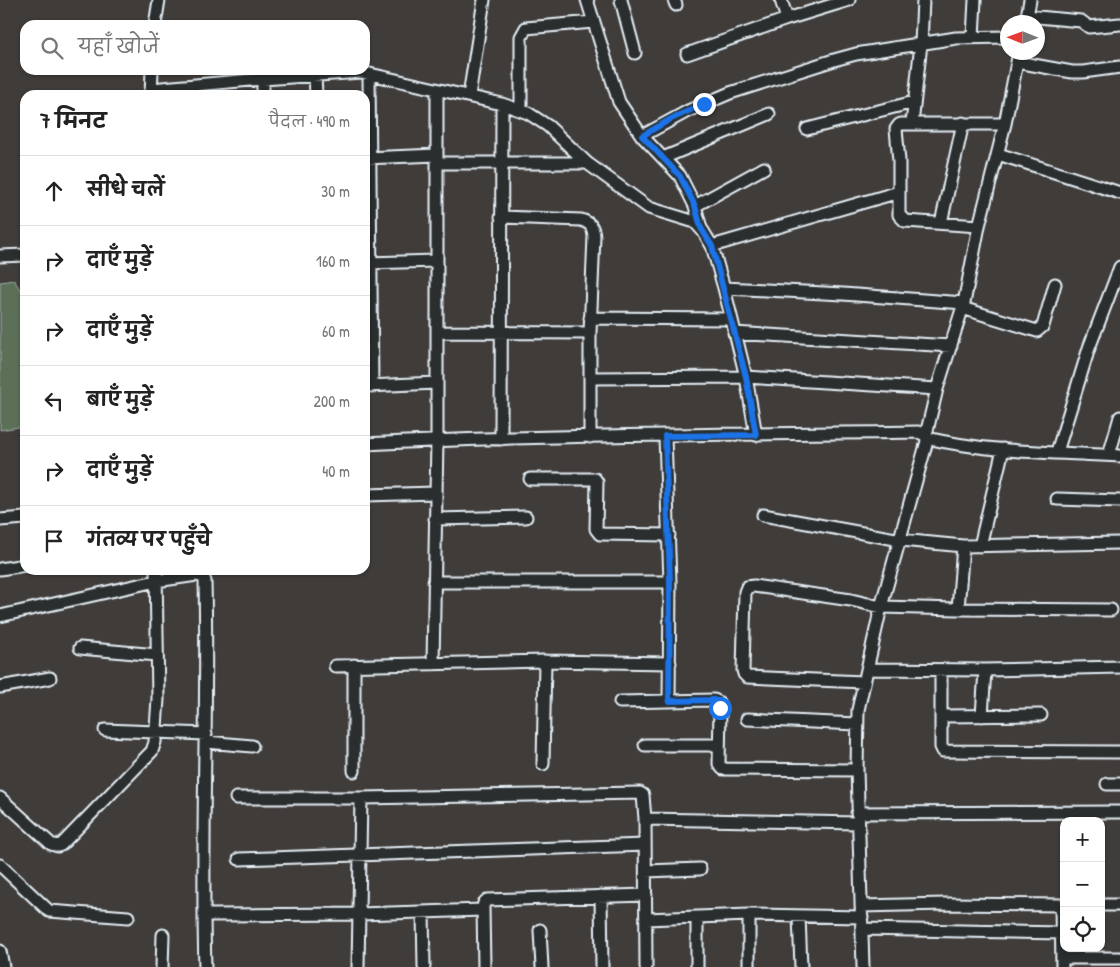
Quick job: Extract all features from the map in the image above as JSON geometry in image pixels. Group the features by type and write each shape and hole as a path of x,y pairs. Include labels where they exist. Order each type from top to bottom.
{"street":[{"path":"156,20 159,0"},
{"path":"469,96 484,0"},
{"path":"587,0 619,102 642,136 680,176 695,206 701,228 712,246 746,377 756,435"},
{"path":"621,0 635,53"},
{"path":"782,0 787,19"},
{"path":"912,124 921,44 923,0"},
{"path":"973,37 974,0"},
{"path":"1027,15 1030,0"},
{"path":"687,54 842,1"},
{"path":"1045,20 1081,21 1087,26 1092,27 1120,24"},
{"path":"521,110 521,38 524,30 526,28 593,22"},
{"path":"642,136 688,110 758,83 856,54 973,37 1000,37"},
{"path":"863,967 857,724 864,682 881,607 901,540 927,436 937,389 963,306 979,226 1005,124 1017,60"},
{"path":"1029,60 1072,72 1120,67"},
{"path":"370,74 469,96 521,110 548,126 587,163 649,208 694,222 701,228"},
{"path":"151,90 152,75"},
{"path":"168,90 315,75 316,90"},
{"path":"369,75 369,90"},
{"path":"262,79 263,90"},
{"path":"433,664 437,440 437,90"},
{"path":"807,129 914,102"},
{"path":"501,439 502,104"},
{"path":"663,158 769,114"},
{"path":"941,223 963,123"},
{"path":"979,226 905,221 901,218 899,215 896,129 899,125 912,124 1005,124"},
{"path":"998,154 1120,193"},
{"path":"370,158 438,159 502,163 587,163"},
{"path":"695,206 764,168"},
{"path":"712,246 899,192"},
{"path":"501,218 581,220 591,224 593,228 590,318 590,437"},
{"path":"0,256 20,255"},
{"path":"370,263 437,261"},
{"path":"1057,452 1089,348 1120,267"},
{"path":"724,288 843,294 963,306 1037,330 1043,326 1055,284"},
{"path":"590,318 731,319"},
{"path":"437,332 590,333"},
{"path":"734,334 951,346"},
{"path":"590,378 746,377 937,389"},
{"path":"370,386 437,383"},
{"path":"370,444 437,440 918,432 953,444 1003,449 1114,455 1120,417"},
{"path":"665,436 670,582 669,701"},
{"path":"980,546 1003,449"},
{"path":"530,479 595,478 597,482 596,529 600,534 669,535"},
{"path":"370,495 436,493"},
{"path":"1056,499 1120,501"},
{"path":"763,515 901,540 963,546 1120,543"},
{"path":"435,519 526,516"},
{"path":"0,520 20,518"},
{"path":"958,609 963,546"},
{"path":"0,569 20,566"},
{"path":"0,616 156,576 197,575"},
{"path":"203,575 205,582 206,656 204,796 205,967"},
{"path":"0,798 51,844 58,846 152,751 156,732 158,699 156,576"},
{"path":"434,582 670,582"},
{"path":"864,682 746,676 743,670 745,592 747,587 754,586 851,600 881,607 1111,610"},
{"path":"80,648 157,655"},
{"path":"335,666 545,661 670,663"},
{"path":"543,764 545,661"},
{"path":"354,665 354,771"},
{"path":"868,669 985,670 1120,667"},
{"path":"941,670 941,748 947,752 1024,750 1120,752"},
{"path":"982,716 985,670"},
{"path":"0,687 50,678"},
{"path":"620,702 714,700 718,702 720,708 719,764 724,769 857,770"},
{"path":"941,716 1040,716"},
{"path":"747,719 857,724"},
{"path":"105,730 156,732 252,746"},
{"path":"645,745 719,745"},
{"path":"1107,784 1120,784"},
{"path":"236,798 361,798 637,792 643,795 645,819 646,967"},
{"path":"358,967 361,798"},
{"path":"645,819 858,818 1120,812"},
{"path":"239,859 645,845"},
{"path":"0,865 49,911 128,917"},
{"path":"646,871 700,869"},
{"path":"484,967 483,910 484,903 488,900 646,895"},
{"path":"601,896 602,967"},
{"path":"862,917 945,904 1060,905"},
{"path":"1105,905 1120,905"},
{"path":"204,915 359,914 483,910"},
{"path":"423,912 424,967"},
{"path":"646,919 749,915 862,917 1060,932"},
{"path":"749,915 749,967"},
{"path":"799,916 801,967"},
{"path":"697,918 697,967"},
{"path":"540,930 542,967"},
{"path":"162,967 163,935"},
{"path":"0,951 3,967"},
{"path":"1062,963 1120,958"}],"green space":[{"path":"14,280 20,289 20,427 0,430 0,282"}],"route":[{"path":"704,104 688,110 642,136 680,176 695,206 701,228 712,246 746,377 756,435 665,436 670,582 669,701 714,700 718,702 720,708"}]}
